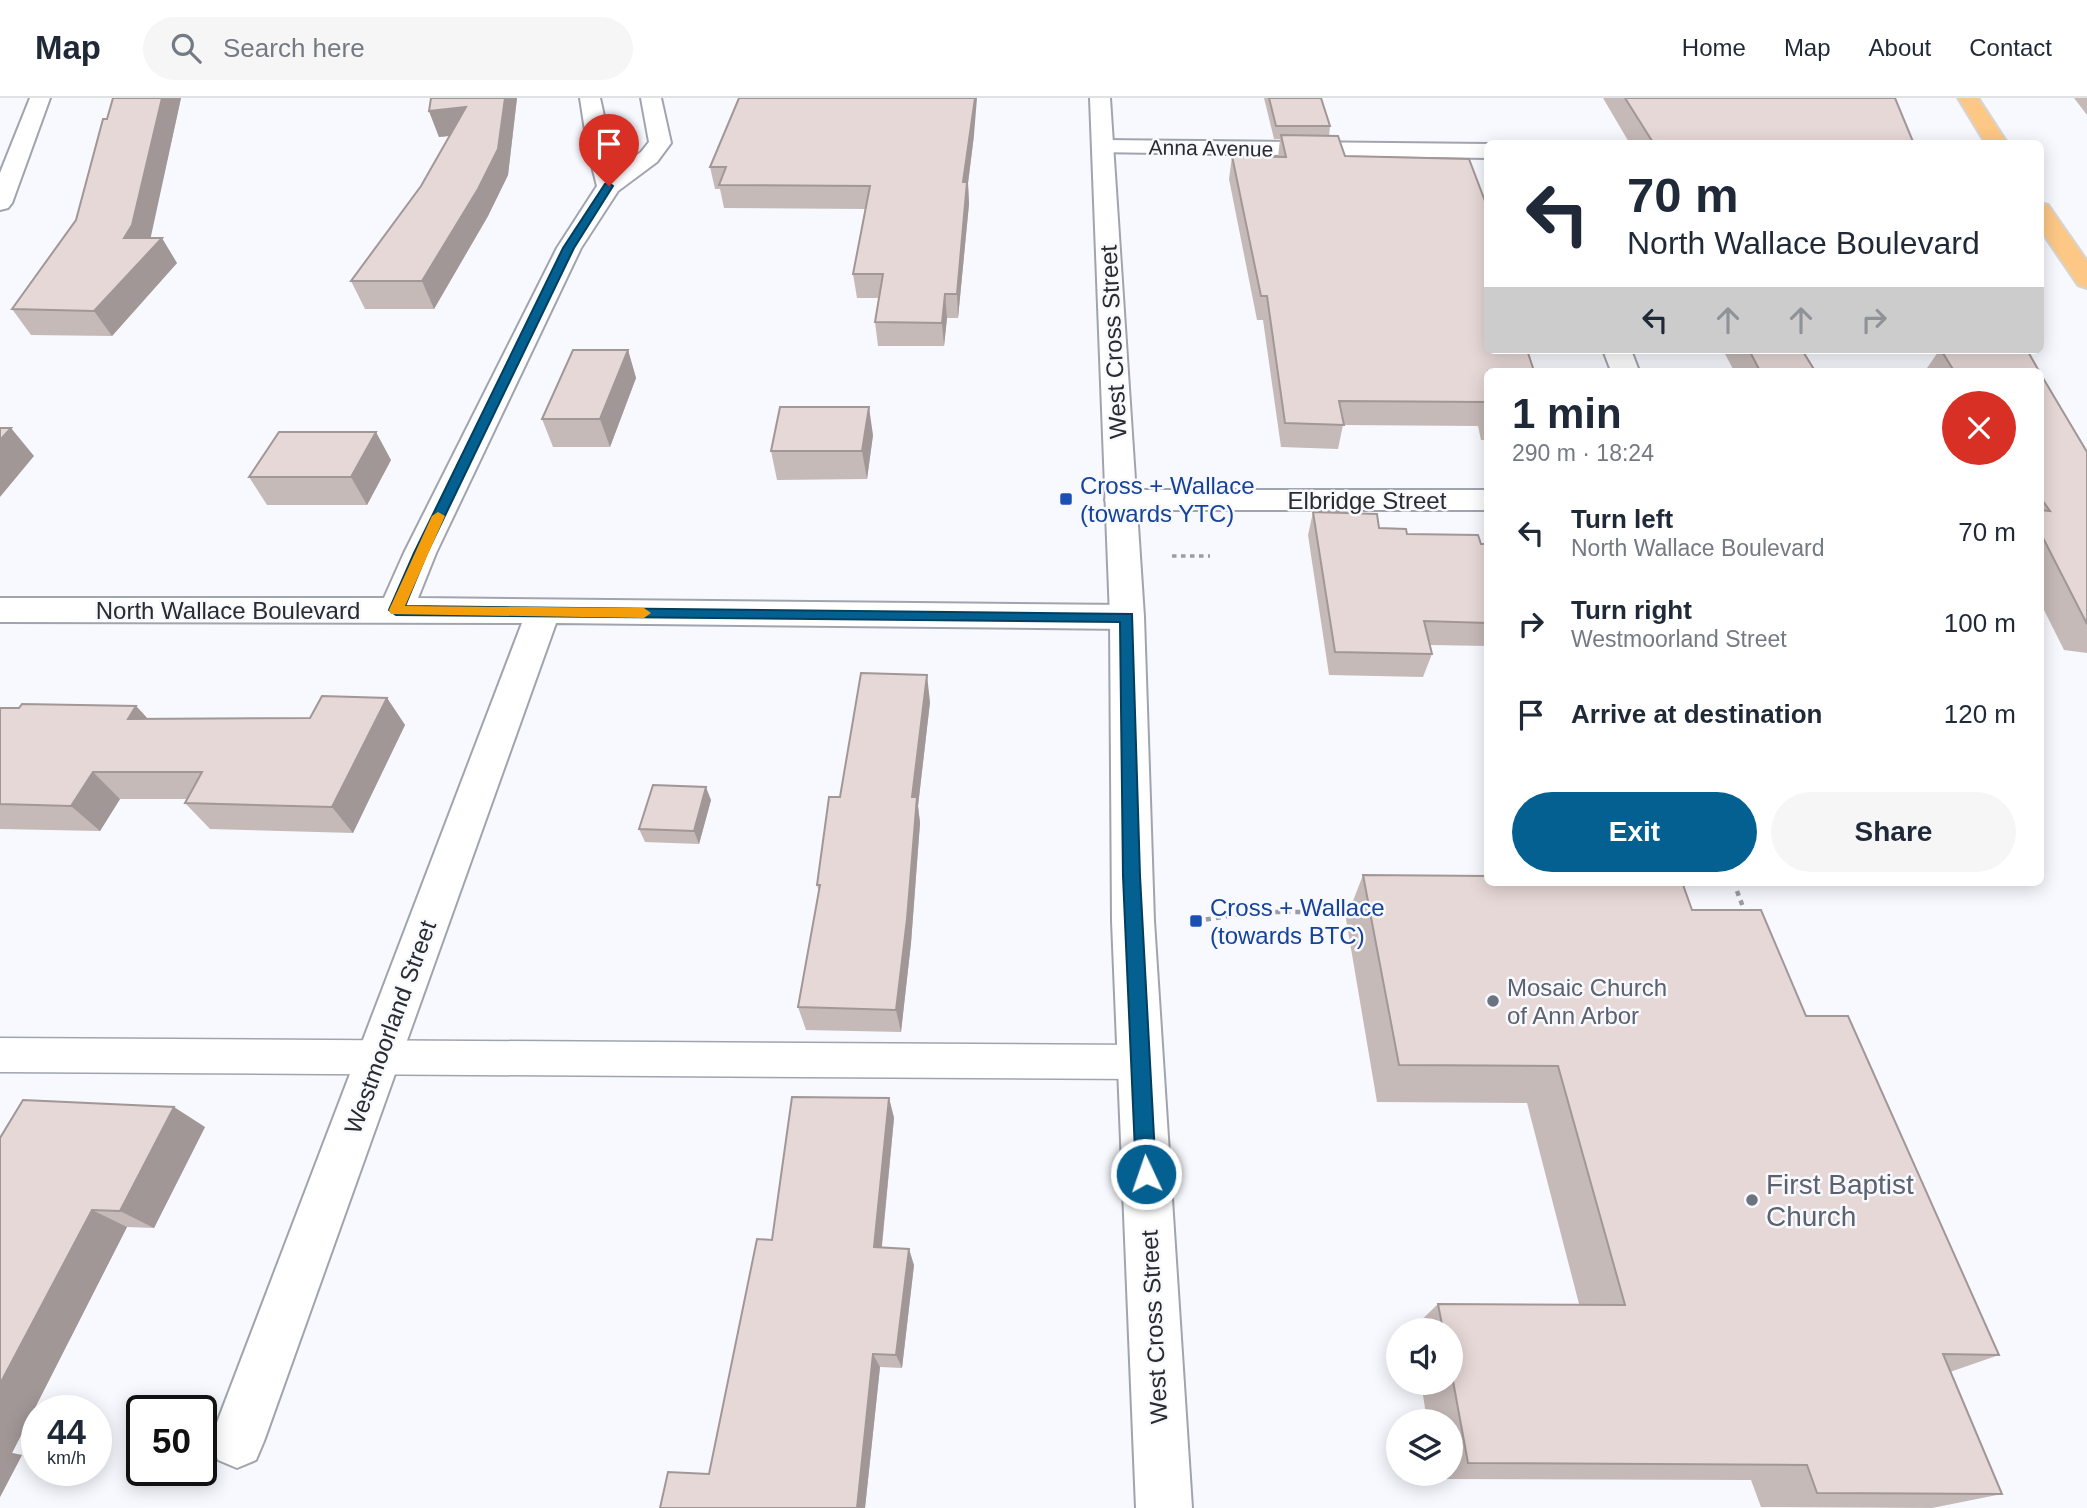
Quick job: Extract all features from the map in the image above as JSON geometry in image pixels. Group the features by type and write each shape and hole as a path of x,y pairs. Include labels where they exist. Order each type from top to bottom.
{"main road":[{"path":"1968,98 1994,140"},
{"path":"2044,216 2087,280"}],"street":[{"path":"0,203 40,98"},
{"path":"590,98 599,150 609,186"},
{"path":"396,610 420,553 569,248 609,186 649,158 660,144 651,98"},
{"name":"West Cross Street","path":"1100,98 1127,617 1130,843 1164,1508"},
{"name":"Anna Avenue","path":"1103,147 1484,151"},
{"name":"Elbridge Street","path":"1121,500 1484,500"},
{"name":"North Wallace Boulevard","path":"0,610 396,610 1127,617"},
{"name":"Westmoorland Street","path":"237,1441 543,613"}],"lane":[{"path":"0,1055 1140,1062"}],"path":[{"path":"1167,556 1210,556"},
{"path":"1737,891 1750,924"},
{"path":"1731,911 1745,911"},
{"path":"1196,921 1254,912 1363,912"}],"building":[{"path":"113,98 162,98 132,225 124,238 162,238 94,311 12,309 76,220 103,119 107,119"},
{"path":"431,98 505,98 498,149 478,189 422,281 351,281 421,186 466,107 429,111"},
{"path":"739,98 975,98 963,182 967,182 957,294 945,294 942,323 875,322 883,274 853,274 870,186 719,185 726,167 710,167"},
{"path":"1269,98 1321,98 1330,126 1276,126"},
{"path":"1625,98 1895,98 1912,140 1651,140"},
{"path":"1281,135 1338,136 1345,156 1469,159 1484,198 1484,354 1528,354 1533,368 1484,368 1484,402 1339,401 1344,425 1285,423 1267,296 1261,296 1232,156 1286,157"},
{"path":"573,350 628,350 600,419 542,419"},
{"path":"1751,354 1804,354 1813,368 1758,368"},
{"path":"1943,354 2029,354 2037,368 1952,368"},
{"path":"2044,380 2087,452 2087,624 2044,540 2044,510 2050,511 2044,503"},
{"path":"780,407 869,407 862,451 771,451"},
{"path":"0,428 11,428 0,440"},
{"path":"279,432 376,432 351,477 249,477"},
{"path":"1313,512 1377,514 1379,528 1406,529 1407,534 1478,535 1481,544 1484,544 1484,623 1424,621 1432,654 1335,652"},
{"path":"861,673 927,675 912,797 917,797 896,1010 798,1007 820,885 817,885 829,797 840,797"},
{"path":"322,696 387,698 332,807 185,803 202,772 93,772 71,806 0,804 0,708 19,708 22,704 136,706 128,719 310,718"},
{"path":"653,785 706,787 694,831 639,829"},
{"path":"1363,875 1484,876 1484,886 1683,886 1692,910 1761,910 1806,1016 1848,1016 1999,1355 1943,1354 2002,1494 1817,1493 1807,1465 1468,1463 1463,1436 1463,1409 1458,1409 1456,1395 1463,1395 1463,1318 1441,1318 1438,1304 1625,1305 1558,1066 1399,1065"},
{"path":"792,1097 889,1098 874,1247 909,1249 896,1355 873,1354 857,1508 660,1508 668,1472 709,1474 757,1239 772,1240"},
{"path":"23,1100 174,1107 120,1211 92,1210 0,1384 0,1138"}],"slow traffic":[{"path":"438,516 396,610 644,613"}],"place":[{"name":"Cross + Wallace (towards YTC)","path":"1066,499"},
{"name":"Cross + Wallace (towards BTC)","path":"1196,921"},
{"name":"Mosaic Church of Ann Arbor","path":"1493,1001"},
{"name":"First Baptist Church","path":"1752,1200"}],"route":[{"path":"609,186 569,248 420,553 396,610 1127,617 1131,876 1146,1174"}]}
